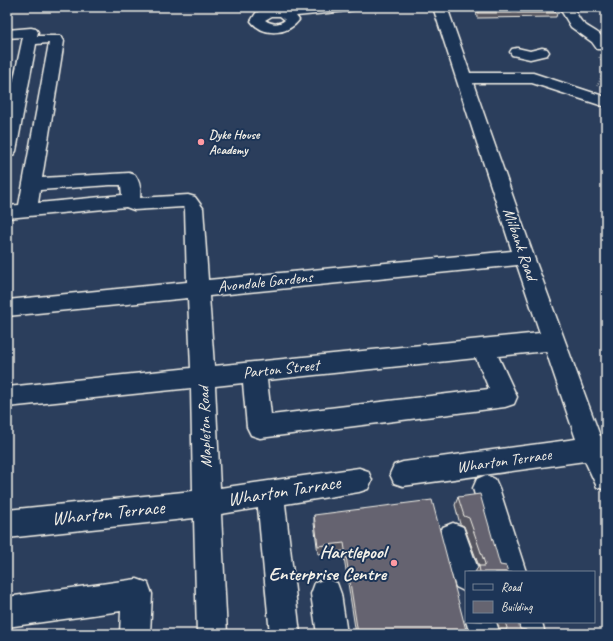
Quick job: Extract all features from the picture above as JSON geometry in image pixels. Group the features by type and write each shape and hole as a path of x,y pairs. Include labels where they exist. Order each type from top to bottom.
{"street":[{"path":"285,13 348,7"},
{"name":"Milbank Road","path":"440,7 524,257 554,341 599,448 606,478"},
{"path":"566,7 576,24 597,40 602,46"},
{"path":"7,34 31,32 7,151"},
{"path":"27,210 57,41 56,39 49,38 30,40"},
{"path":"530,53 533,78"},
{"path":"464,78 533,78 606,102"},
{"path":"15,112 45,109"},
{"path":"7,212 130,200 132,191 129,180 110,179 31,185"},
{"name":"Mapleton Road","path":"130,200 134,204 142,205 188,200 194,208 196,220 203,376 212,634"},
{"name":"Avondale Gardens","path":"7,308 524,257"},
{"name":"Parton Street","path":"7,397 554,341"},
{"path":"254,371 260,427 505,398 483,348"},
{"name":"Wharton Terrace","path":"403,474 599,448"},
{"name":"Wharton Tarrace","path":"208,503 359,480"},
{"path":"486,488 511,571"},
{"path":"270,493 285,634"},
{"name":"Wharton Terrace","path":"7,524 208,503"},
{"path":"453,537 465,574"},
{"path":"7,612 137,594 135,634"},
{"path":"326,594 332,634"},
{"path":"481,623 485,634"},
{"path":"527,623 530,634"}],"building":[{"path":"478,7 551,7 557,13 478,13"},
{"path":"480,494 500,565 506,566 508,571 480,571 479,566 484,566 485,564 469,518 464,516 458,497"},
{"name":"Hartlepool Enterprise Centre","path":"432,500 467,634 358,634 344,543 318,546 314,515"},
{"path":"505,623 518,623 520,629 526,630 528,634 499,634 497,630 506,630"}],"place":[{"name":"Dyke House Academy","path":"201,142"},
{"name":"Hartlepool Enterprise Centre","path":"394,563"}]}
